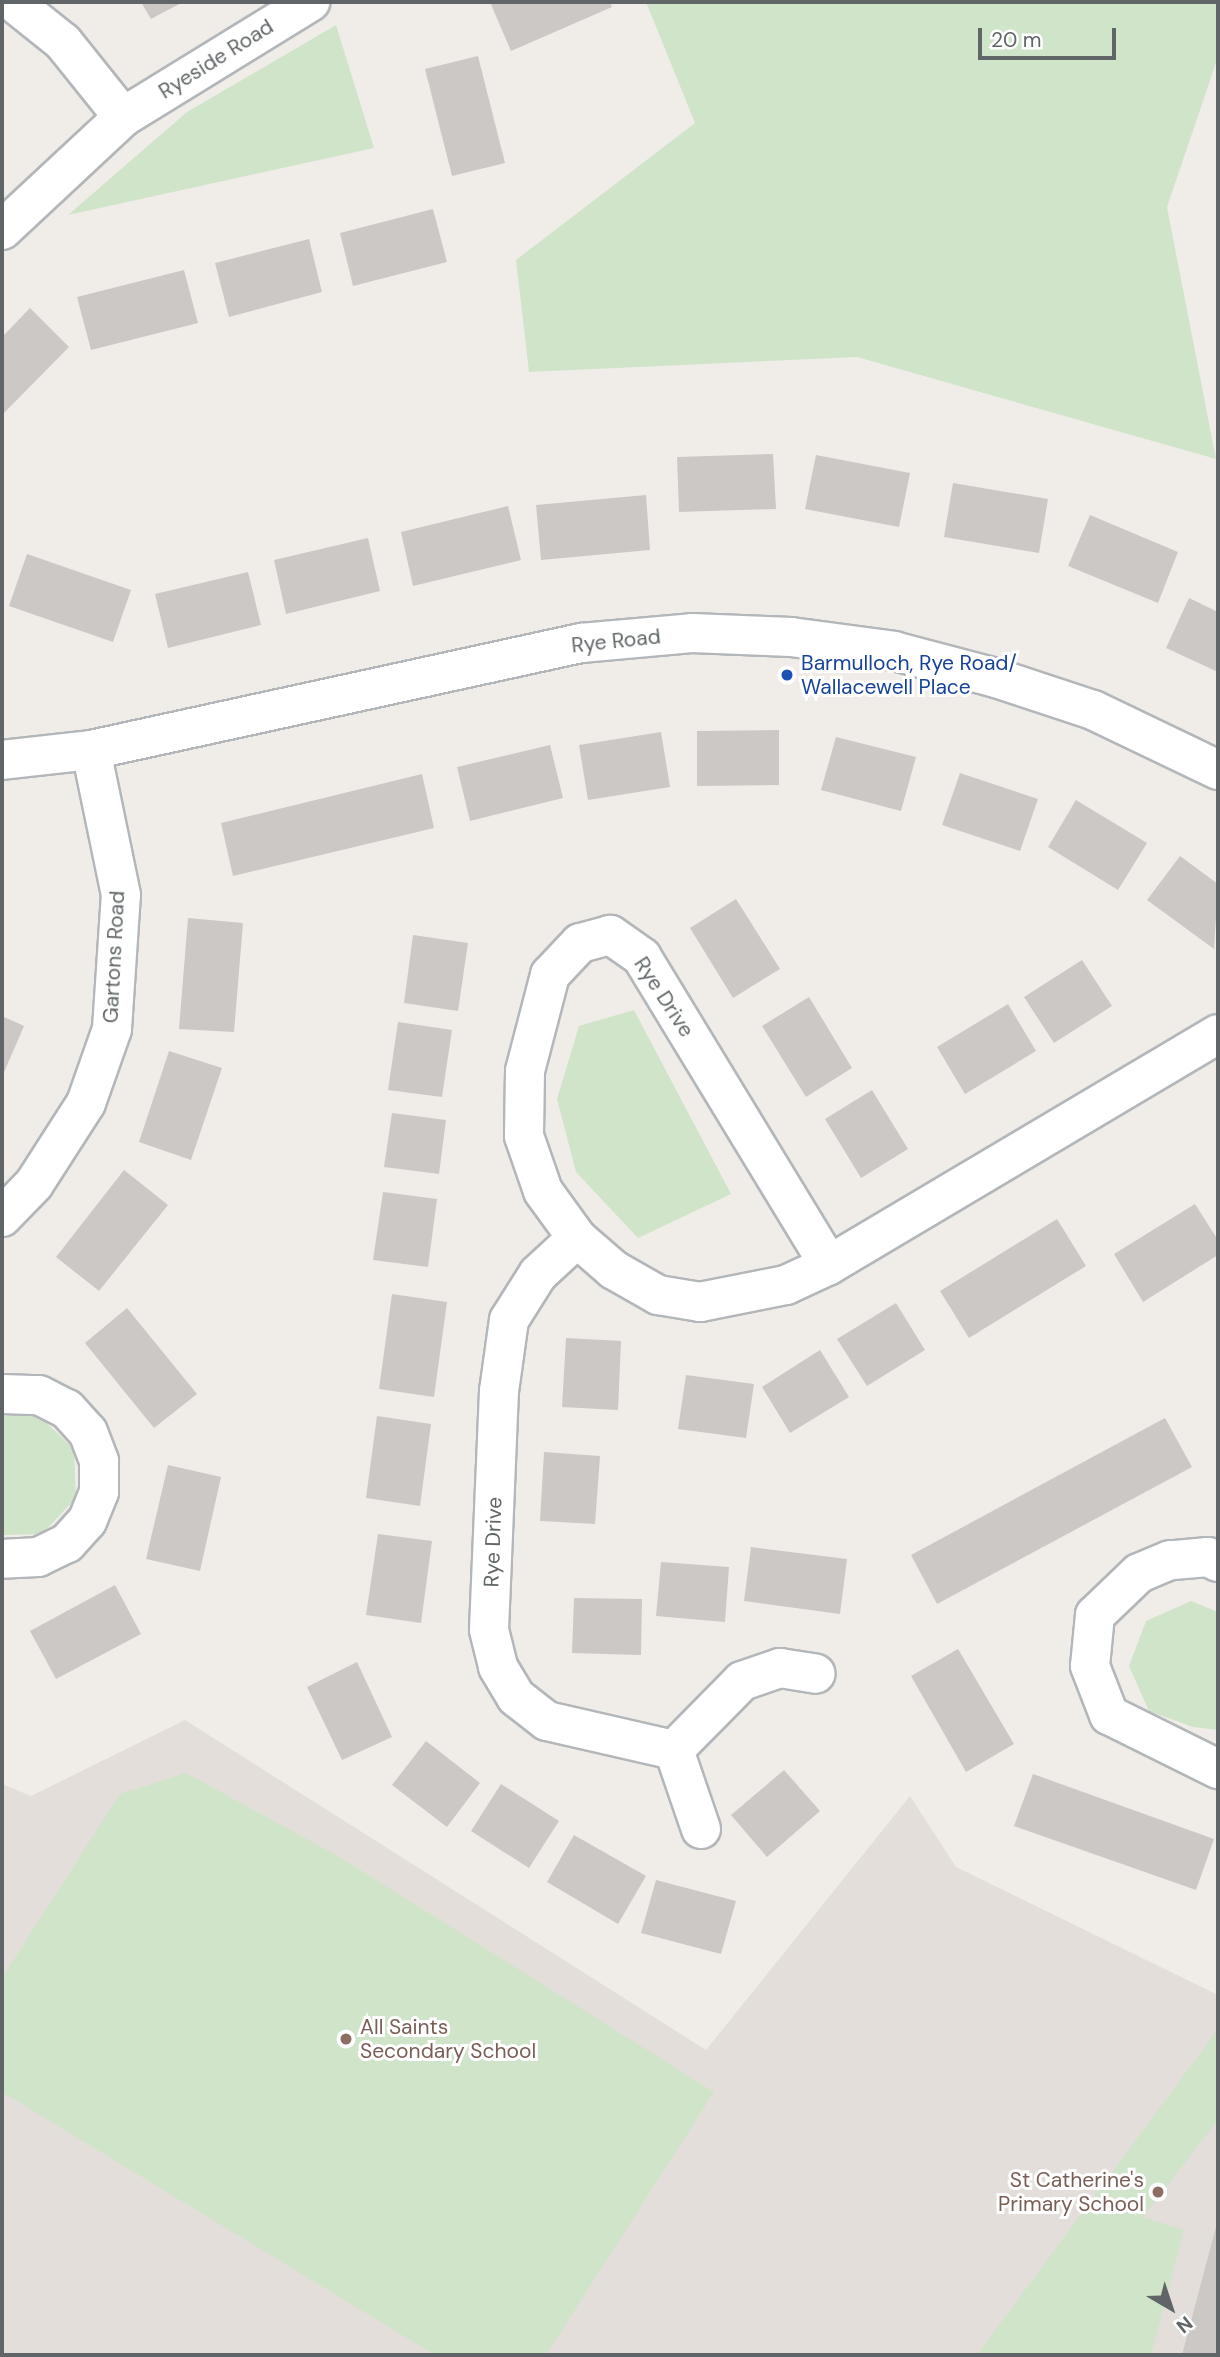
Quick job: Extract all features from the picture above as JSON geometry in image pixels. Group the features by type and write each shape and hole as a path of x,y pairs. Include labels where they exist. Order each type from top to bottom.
{"street":[{"path":"13,2 63,42 123,117"},
{"name":"Ryeside Road","path":"2,230 123,117 310,2"},
{"name":"Rye Road","path":"2,760 91,750 581,643 692,634 791,637 894,652 983,674 1093,710 1218,770"},
{"name":"Gartons Road","path":"2,1217 34,1184 86,1103 112,1029 121,895 91,750"},
{"name":"Rye Drive","path":"829,1265 642,957 610,935 580,943 550,975 525,1071 524,1136 543,1191 577,1238 614,1270 658,1295 700,1302 786,1285 829,1265 1218,1034"},
{"name":"Rye Drive","path":"577,1238 538,1274 509,1320 499,1391 489,1630 498,1667 516,1697 547,1721 674,1750"},
{"path":"2,1394 39,1395 67,1409 88,1432 99,1461 99,1492 88,1521 66,1544 38,1557 2,1559"},
{"path":"1218,1562 1208,1557 1170,1560 1139,1573 1095,1615 1090,1666 1109,1715 1218,1769"},
{"path":"701,1829 674,1750 743,1681 780,1668 816,1674"}],"shaded area":[{"name":"All Saints Secondary School","path":"185,1720 706,2050 910,1796 956,1867 1218,1995 1218,2355 2,2355 2,1784 31,1796"}],"green space":[{"path":"646,2 1218,2 1218,57 1167,207 1216,459 857,357 529,372 516,260 695,123"},
{"path":"336,25 374,148 68,215 187,112"},
{"path":"634,1010 731,1194 638,1238 576,1172 557,1099 579,1026"},
{"path":"38,1415 74,1449 76,1498 42,1534 2,1535 2,1416"},
{"path":"1191,1601 1218,1612 1218,1730 1193,1727 1149,1711 1129,1666 1146,1621"},
{"path":"186,1773 338,1856 714,2092 546,2355 435,2355 2,2092 2,1978 120,1794"},
{"name":"St Catherine's Primary School","path":"1218,2029 1218,2120 1143,2217 1184,2230 1151,2355 977,2355"}],"building":[{"path":"141,2 183,2 151,19"},
{"path":"490,2 610,2 612,7 511,51"},
{"path":"478,56 505,163 452,176 425,69"},
{"path":"433,209 447,262 353,286 340,233"},
{"path":"309,239 322,292 229,317 215,263"},
{"path":"184,270 198,323 91,350 77,297"},
{"path":"30,308 69,347 2,415 2,337"},
{"path":"773,454 776,509 679,512 677,457"},
{"path":"816,455 910,473 899,527 805,509"},
{"path":"953,483 1048,499 1039,553 944,537"},
{"path":"646,495 650,550 541,560 536,505"},
{"path":"508,506 521,560 413,586 401,532"},
{"path":"1090,515 1178,552 1158,603 1068,566"},
{"path":"368,538 380,591 286,614 274,560"},
{"path":"27,554 131,590 113,642 9,606"},
{"path":"248,572 261,625 168,648 155,594"},
{"path":"1189,598 1218,612 1218,672 1166,648"},
{"path":"779,730 779,785 697,786 697,731"},
{"path":"661,732 670,787 588,800 579,745"},
{"path":"836,737 916,757 901,811 821,790"},
{"path":"550,745 563,798 470,821 457,767"},
{"path":"960,773 1038,799 1020,851 942,825"},
{"path":"422,774 434,828 233,876 221,823"},
{"path":"1076,800 1147,843 1118,890 1048,847"},
{"path":"1180,856 1218,884 1214,949 1147,900"},
{"path":"736,899 780,969 733,998 690,928"},
{"path":"188,918 243,923 234,1032 179,1029"},
{"path":"413,935 468,943 458,1011 404,1003"},
{"path":"1082,960 1112,1006 1054,1043 1024,997"},
{"path":"809,997 852,1068 806,1097 762,1026"},
{"path":"1008,1004 1036,1051 965,1094 937,1047"},
{"path":"2,1016 24,1026 2,1077"},
{"path":"398,1022 452,1030 442,1097 388,1090"},
{"path":"169,1051 222,1068 191,1160 139,1142"},
{"path":"872,1090 908,1149 861,1178 825,1119"},
{"path":"392,1113 446,1120 439,1174 384,1167"},
{"path":"124,1170 168,1205 99,1291 56,1257"},
{"path":"383,1192 437,1199 428,1267 373,1260"},
{"path":"1195,1204 1218,1240 1218,1255 1143,1302 1114,1254"},
{"path":"1057,1219 1086,1266 969,1338 940,1291"},
{"path":"392,1294 447,1302 434,1397 379,1389"},
{"path":"896,1303 925,1350 867,1386 837,1339"},
{"path":"127,1308 197,1394 154,1428 85,1343"},
{"path":"566,1338 621,1341 618,1410 562,1407"},
{"path":"820,1350 849,1397 790,1433 762,1387"},
{"path":"686,1375 754,1384 746,1438 678,1429"},
{"path":"377,1416 431,1424 420,1506 366,1498"},
{"path":"1165,1418 1192,1467 937,1604 911,1555"},
{"path":"544,1452 600,1456 595,1524 540,1521"},
{"path":"168,1465 221,1477 200,1571 146,1559"},
{"path":"378,1534 432,1541 421,1623 366,1615"},
{"path":"751,1547 847,1559 840,1614 744,1601"},
{"path":"661,1562 729,1567 725,1622 656,1616"},
{"path":"115,1585 141,1634 56,1679 30,1631"},
{"path":"574,1598 642,1599 641,1655 572,1653"},
{"path":"958,1649 1014,1744 966,1772 911,1676"},
{"path":"357,1662 392,1737 342,1760 307,1687"},
{"path":"426,1741 480,1783 447,1827 392,1785"},
{"path":"784,1770 820,1811 767,1857 731,1815"},
{"path":"1033,1774 1214,1839 1196,1890 1014,1826"},
{"path":"501,1784 559,1821 529,1868 471,1831"},
{"path":"574,1835 646,1876 618,1924 547,1882"},
{"path":"656,1880 736,1901 721,1954 641,1933"},
{"path":"1217,2223 1218,2355 1182,2355"}],"place":[{"name":"Barmulloch, Rye Road/ Wallacewell Place","path":"787,675"},
{"name":"All Saints Secondary School","path":"346,2039"},
{"name":"St Catherine's Primary School","path":"1158,2192"}]}
